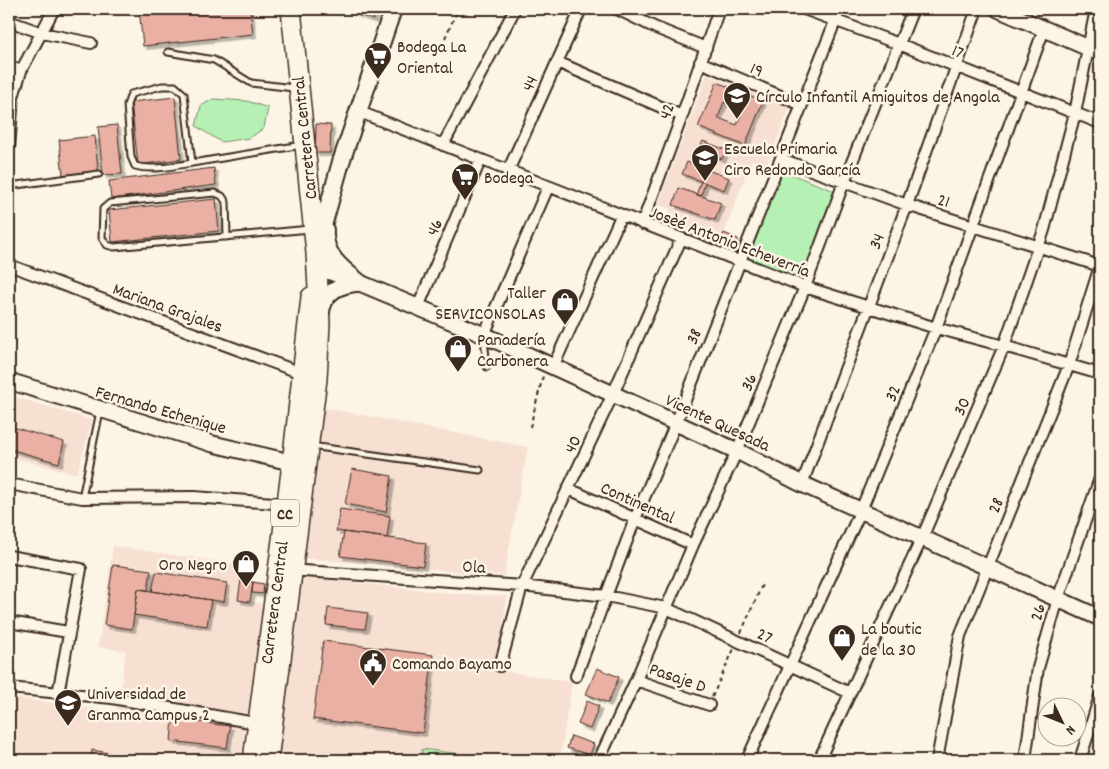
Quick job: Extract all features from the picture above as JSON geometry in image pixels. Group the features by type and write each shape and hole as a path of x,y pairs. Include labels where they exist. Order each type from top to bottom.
{"highway":[{"name":"Carretera Central","path":"268,760 266,724 298,465 310,376 320,323 314,229 291,9"},
{"name":"Carretera Central","path":"285,570 287,504 298,465 308,446 309,309 316,260"},
{"name":"Carretera Central","path":"253,760 266,724"}],"main road":[{"path":"316,260 341,162 393,9"},
{"path":"333,192 320,200 310,191 328,181 334,175 341,162"},
{"path":"327,213 326,246 333,260 342,270 360,283"}],"street":[{"path":"9,148 13,97 21,71 54,9"},
{"path":"443,145 514,9"},
{"name":"44","path":"508,171 581,9"},
{"path":"617,9 656,28 706,48"},
{"name":"42","path":"642,224 719,9"},
{"name":"17","path":"804,9 1100,123"},
{"name":"38","path":"576,676 635,519 676,423 840,9"},
{"name":"36","path":"600,760 693,545 737,451 804,287 913,9"},
{"name":"34","path":"802,484 977,9"},
{"path":"998,9 1094,50 1096,9"},
{"path":"9,21 42,33 91,43"},
{"name":"32","path":"747,760 862,510 936,328 1044,29"},
{"name":"30","path":"819,760 922,538 1004,346 1044,230 1094,50"},
{"path":"557,62 682,116"},
{"name":"19","path":"700,62 802,105"},
{"path":"9,66 21,71"},
{"name":"Josèé Antonio Echeverría","path":"357,111 804,287 936,328 1100,374"},
{"name":"21","path":"781,159 906,205 1100,266"},
{"name":"46","path":"418,307 480,160"},
{"path":"484,334 548,186"},
{"path":"550,366 621,216"},
{"name":"40","path":"500,666 522,586 613,394 681,239"},
{"name":"Vicente Quesada","path":"316,260 360,283 484,334 737,451 802,484 1100,618"},
{"name":"Mariana Grajales","path":"9,265 310,376"},
{"name":"28","path":"937,760 960,636 1069,365 1100,266"},
{"path":"320,323 325,300 331,293 344,284 360,283"},
{"name":"Fernando Echenique","path":"9,381 100,411 213,444 298,465"},
{"name":"26","path":"1025,760 1038,668 1058,599 1100,478"},
{"path":"9,484 82,498 194,497 287,504"},
{"name":"Continental","path":"569,489 693,545"},
{"path":"9,556 81,569 58,694"},
{"name":"Ola","path":"285,570 522,586 606,596 666,608"},
{"name":"27","path":"666,608 850,693"},
{"path":"9,622 68,632"},
{"name":"Pasaje D","path":"636,680 709,705"},
{"path":"9,688 112,698 266,724"},
{"path":"1080,760 1100,696"}],"lane":[{"path":"168,52 214,60 251,83 300,89"},
{"path":"192,164 184,94 175,86 162,86 131,94 126,105 131,157 136,166 142,168 192,164 305,144"},
{"path":"9,186 99,174"},
{"path":"227,237 226,202 222,196 215,192 110,203 103,209 102,238 107,245 114,247 227,237 314,229"},
{"path":"484,334 488,367"},
{"path":"82,498 100,411"},
{"path":"308,446 480,470"}],"path":[{"path":"445,38 458,9"},
{"path":"530,426 550,366"}],"shaded area":[{"path":"707,75 790,107 767,165 752,160 719,246 664,225 670,209 658,204"},
{"path":"9,395 92,420 77,474 9,457"},
{"path":"321,407 528,447 504,576 303,558"},
{"path":"113,546 243,565 238,600 265,604 241,760 9,760 9,697 117,712 126,651 98,647"},
{"path":"295,576 458,594 507,596 496,670 572,682 560,760 505,760 423,749 421,760 273,760"}],"green space":[{"path":"213,99 247,101 268,108 264,128 250,138 221,142 196,126 201,106"},
{"path":"783,171 837,192 802,282 747,260"},
{"path":"422,749 505,760 421,760"}],"building":[{"path":"139,9 250,9 253,34 143,46"},
{"path":"355,9 377,9 373,20 354,13"},
{"path":"717,82 763,101 745,146 698,127","holes":["724,102 743,109 737,125 718,118"]},
{"path":"175,97 181,159 138,165 131,102"},
{"path":"316,124 331,125 330,153 315,153"},
{"path":"117,125 122,174 103,175 98,127"},
{"path":"95,136 98,171 63,175 59,140"},
{"path":"703,141 726,150 722,159 699,150"},
{"path":"687,162 729,178 724,190 682,174"},
{"path":"214,168 216,185 111,199 109,181"},
{"path":"701,181 705,183 701,196 696,195"},
{"path":"679,188 721,203 715,220 673,205"},
{"path":"216,199 219,231 112,242 109,210"},
{"path":"724,233 738,239 733,251 719,246"},
{"path":"9,426 64,442 59,463 9,449"},
{"path":"352,469 392,476 386,512 345,504"},
{"path":"340,509 390,516 387,538 336,531"},
{"path":"344,532 426,543 423,566 340,556"},
{"path":"113,565 151,570 148,590 138,589 132,629 104,625"},
{"path":"156,572 227,583 224,602 152,591"},
{"name":"Oro Negro","path":"241,580 253,582 250,602 238,600"},
{"path":"253,582 264,584 263,594 252,593"},
{"path":"138,589 211,600 207,626 134,615"},
{"path":"328,608 368,613 365,629 326,625"},
{"name":"Comando Bayamo","path":"323,641 433,655 423,733 313,719"},
{"path":"597,668 619,677 608,703 586,694"},
{"path":"587,701 599,706 590,729 578,724"},
{"path":"173,719 230,726 227,748 171,741"},
{"path":"571,736 594,744 590,755 567,748"},
{"path":"92,750 115,754 114,760 91,760"}],"place":[{"name":"Bodega La Oriental","path":"378,80"},
{"name":"Círculo Infantil Amiguitos de Angola","path":"737,120"},
{"name":"Escuela Primaria Ciro Redondo García","path":"705,182"},
{"name":"Bodega","path":"465,201"},
{"name":"Taller SERVICONSOLAS","path":"565,326"},
{"name":"Panadería Carbonera","path":"458,373"},
{"name":"Oro Negro","path":"246,588"},
{"name":"La boutic de la 30","path":"842,662"},
{"name":"Comando Bayamo","path":"373,687"},
{"name":"Universidad de Granma Campus 2","path":"68,727"}]}
